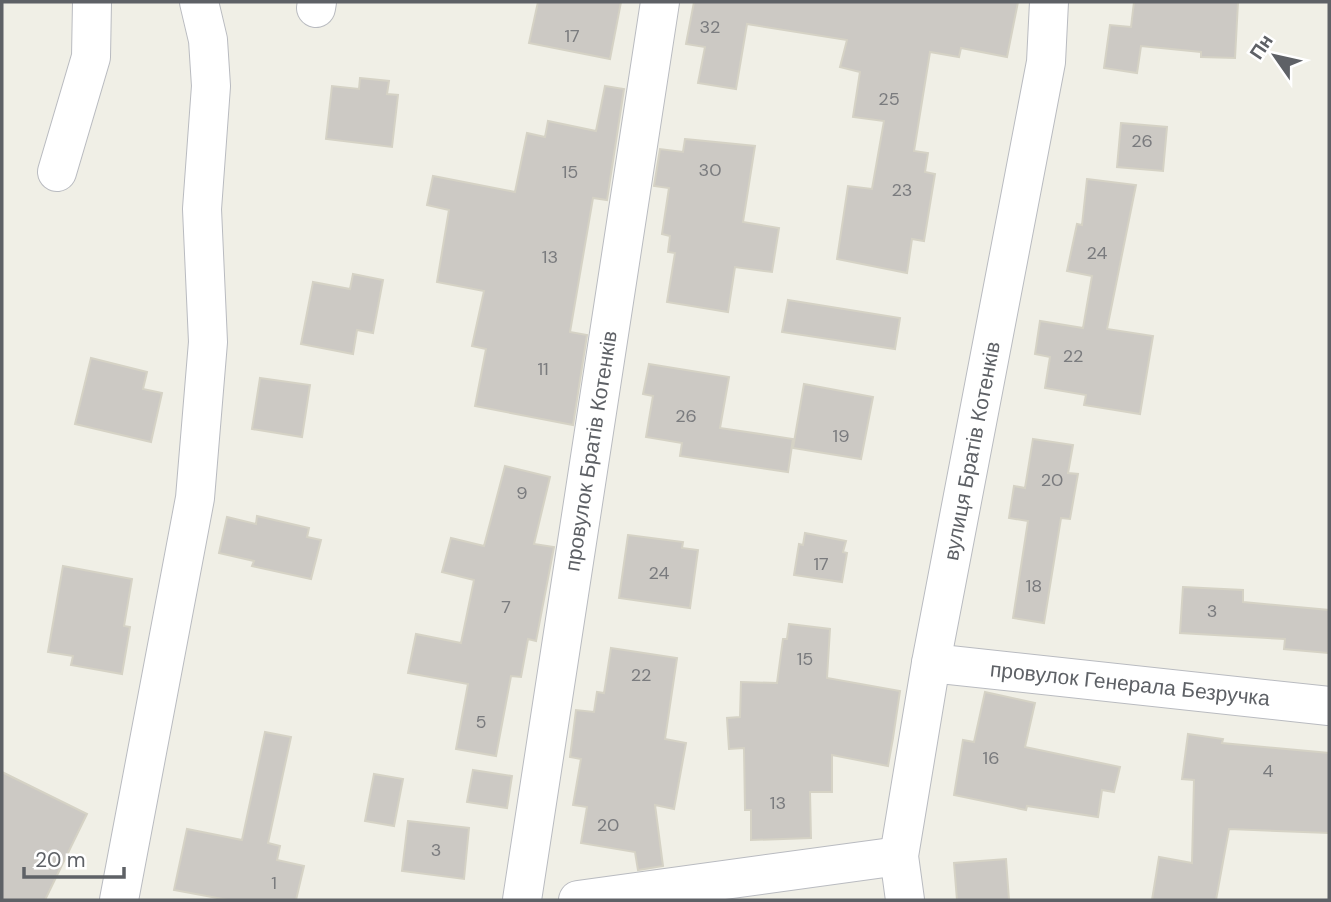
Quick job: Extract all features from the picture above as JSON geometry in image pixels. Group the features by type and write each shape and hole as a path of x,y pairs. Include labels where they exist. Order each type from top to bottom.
{"street":[{"path":"57,172 91,57 92,2"},
{"path":"119,900 195,498 208,342 202,209 211,86 208,40 199,2"},
{"name":"провулок Братів Котенків","path":"522,900 660,2"},
{"name":"вулиця Братів Котенків","path":"905,900 899,856 931,663 1046,62 1049,2"},
{"name":"провулок Генерала Безручка","path":"931,663 1329,706"},
{"path":"578,900 899,856"}],"building":[{"path":"538,2 621,2 610,59 529,43"},
{"path":"694,2 1018,2 1007,57 961,48 959,57 930,52 914,151 928,153 925,172 935,174 924,241 912,239 907,273 837,259 848,186 872,189 884,121 853,117 860,72 840,67 847,40 747,24 736,89 698,83 705,47 686,44"},
{"path":"1134,2 1238,2 1235,58 1201,57 1201,52 1141,46 1137,73 1104,68 1110,25 1131,27"},
{"path":"360,78 389,81 387,94 398,95 392,147 326,139 332,86 359,89"},
{"path":"605,86 624,89 607,200 593,198 570,332 587,335 573,425 475,406 486,349 472,346 484,291 437,282 449,210 427,205 433,176 515,192 527,133 545,137 548,121 596,131"},
{"path":"1121,123 1167,127 1163,171 1117,167"},
{"path":"685,139 755,146 743,222 779,228 772,272 735,267 728,312 667,302 675,253 668,252 670,236 662,234 669,188 654,186 660,149 683,152"},
{"path":"1087,179 1136,185 1107,329 1153,336 1140,414 1084,405 1086,395 1045,388 1050,357 1035,354 1040,321 1083,328 1092,276 1067,271 1077,224 1082,225"},
{"path":"353,274 383,280 373,333 357,330 353,354 301,344 313,282 350,289"},
{"path":"788,300 900,318 895,349 782,332"},
{"path":"91,358 147,372 143,389 162,393 151,442 75,424"},
{"path":"649,364 729,377 720,428 793,439 788,472 680,456 682,443 646,437 653,396 643,394"},
{"path":"260,378 310,385 302,437 252,429"},
{"path":"804,384 873,397 861,459 793,448"},
{"path":"1033,439 1073,445 1068,473 1078,474 1070,519 1061,518 1044,623 1013,618 1028,521 1009,518 1014,486 1025,488"},
{"path":"505,466 550,477 534,544 554,547 536,641 528,639 521,677 511,676 496,756 456,749 468,684 408,673 416,634 461,643 474,580 442,572 451,538 484,546"},
{"path":"257,516 309,528 307,537 321,540 311,579 252,566 254,561 219,553 227,517 256,524"},
{"path":"805,533 846,541 843,552 847,553 842,582 794,575 799,544 803,545"},
{"path":"628,535 683,542 682,548 698,550 690,608 619,598"},
{"path":"63,566 132,579 124,626 130,627 122,674 71,665 73,656 48,652"},
{"path":"1183,587 1243,590 1243,602 1329,610 1328,653 1284,649 1285,639 1180,633"},
{"path":"789,624 830,629 827,678 900,691 893,738 888,766 832,755 832,792 810,792 811,838 751,840 751,810 745,810 744,748 729,749 727,718 740,717 741,682 777,683 783,639 787,639"},
{"path":"611,648 677,658 665,739 686,743 674,809 655,805 663,866 638,870 635,852 581,843 587,807 573,805 581,759 570,757 576,710 594,712 597,692 604,693"},
{"path":"985,692 1035,703 1025,747 1120,767 1114,792 1102,790 1098,817 1027,806 1026,810 954,795 963,740 974,742"},
{"path":"265,732 291,737 268,843 280,846 277,860 304,866 296,900 228,900 174,890 187,829 242,840"},
{"path":"1188,734 1223,739 1222,743 1329,753 1329,833 1229,829 1216,900 1152,900 1159,857 1192,863 1194,780 1182,779"},
{"path":"473,770 512,776 507,808 467,802"},
{"path":"2,772 87,814 45,900 2,900"},
{"path":"374,774 403,779 394,826 365,821"},
{"path":"408,821 469,828 464,879 402,871"},
{"path":"1006,859 1009,900 957,900 954,863"}]}
